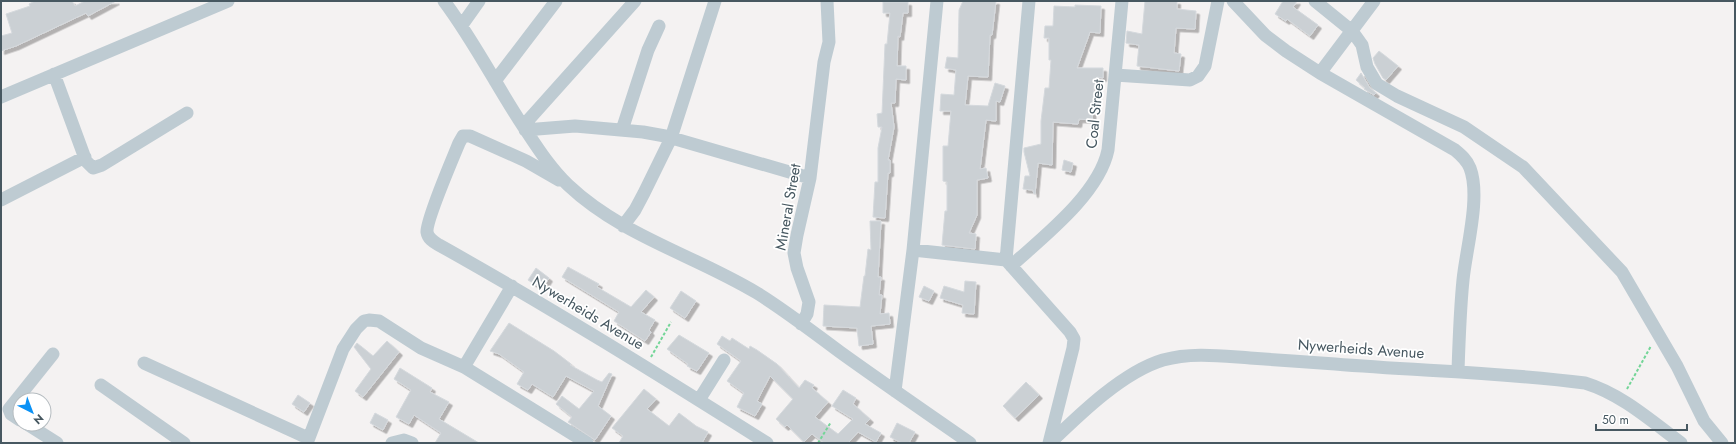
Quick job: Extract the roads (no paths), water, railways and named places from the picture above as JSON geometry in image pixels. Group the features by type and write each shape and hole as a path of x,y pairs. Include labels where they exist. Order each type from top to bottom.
{"street":[{"path":"1,97 228,1"},
{"path":"444,1 462,25 539,151 567,184 594,207 623,226 757,293 970,443"},
{"path":"462,25 479,1"},
{"path":"495,81 556,1"},
{"path":"524,128 635,1"},
{"path":"623,226 635,210 671,138 715,1"},
{"name":"Mineral Street","path":"801,324 807,314 809,302 797,268 794,253 796,235 810,178 824,62 829,42 827,1"},
{"path":"895,391 913,250 937,1"},
{"path":"1009,263 1029,1"},
{"name":"Coal Street","path":"1009,263 1066,216 1083,196 1100,172 1108,150 1122,1"},
{"path":"1115,75 1190,80 1198,76 1205,66 1218,1"},
{"path":"1233,1 1265,35 1286,51 1320,74 1455,150 1462,156 1471,169 1473,181 1473,212 1463,278 1458,371"},
{"path":"1315,1 1352,31 1362,45 1367,67 1377,84 1397,96 1464,127 1523,167 1622,272 1677,366 1704,421 1722,443"},
{"path":"1320,74 1374,1"},
{"path":"622,130 648,50 659,26"},
{"path":"54,74 85,157 88,164 93,168 102,165 187,113"},
{"path":"524,128 575,126 622,130 671,138 810,178"},
{"path":"512,286 433,242 427,232 430,216 459,143 463,136 470,136 526,161 567,184"},
{"path":"1,200 85,157"},
{"path":"913,250 1009,263 1070,332 1074,339 1073,348 1049,443"},
{"name":"Nywerheids Avenue","path":"464,368 512,286 646,367 767,443"},
{"path":"144,363 308,441 343,349 356,329 364,321 379,321 421,348 464,368 587,443"},
{"path":"23,392 53,354"},
{"name":"Nywerheids Avenue","path":"1049,443 1071,422 1120,382 1146,367 1174,357 1187,355 1212,355 1381,368 1458,371 1584,383 1622,399 1680,443"},
{"path":"699,400 724,360"},
{"path":"101,385 184,443"},
{"path":"12,405 9,409 10,414 12,415"},
{"path":"40,432 57,443"},
{"path":"392,443 404,440 412,443"}]}
